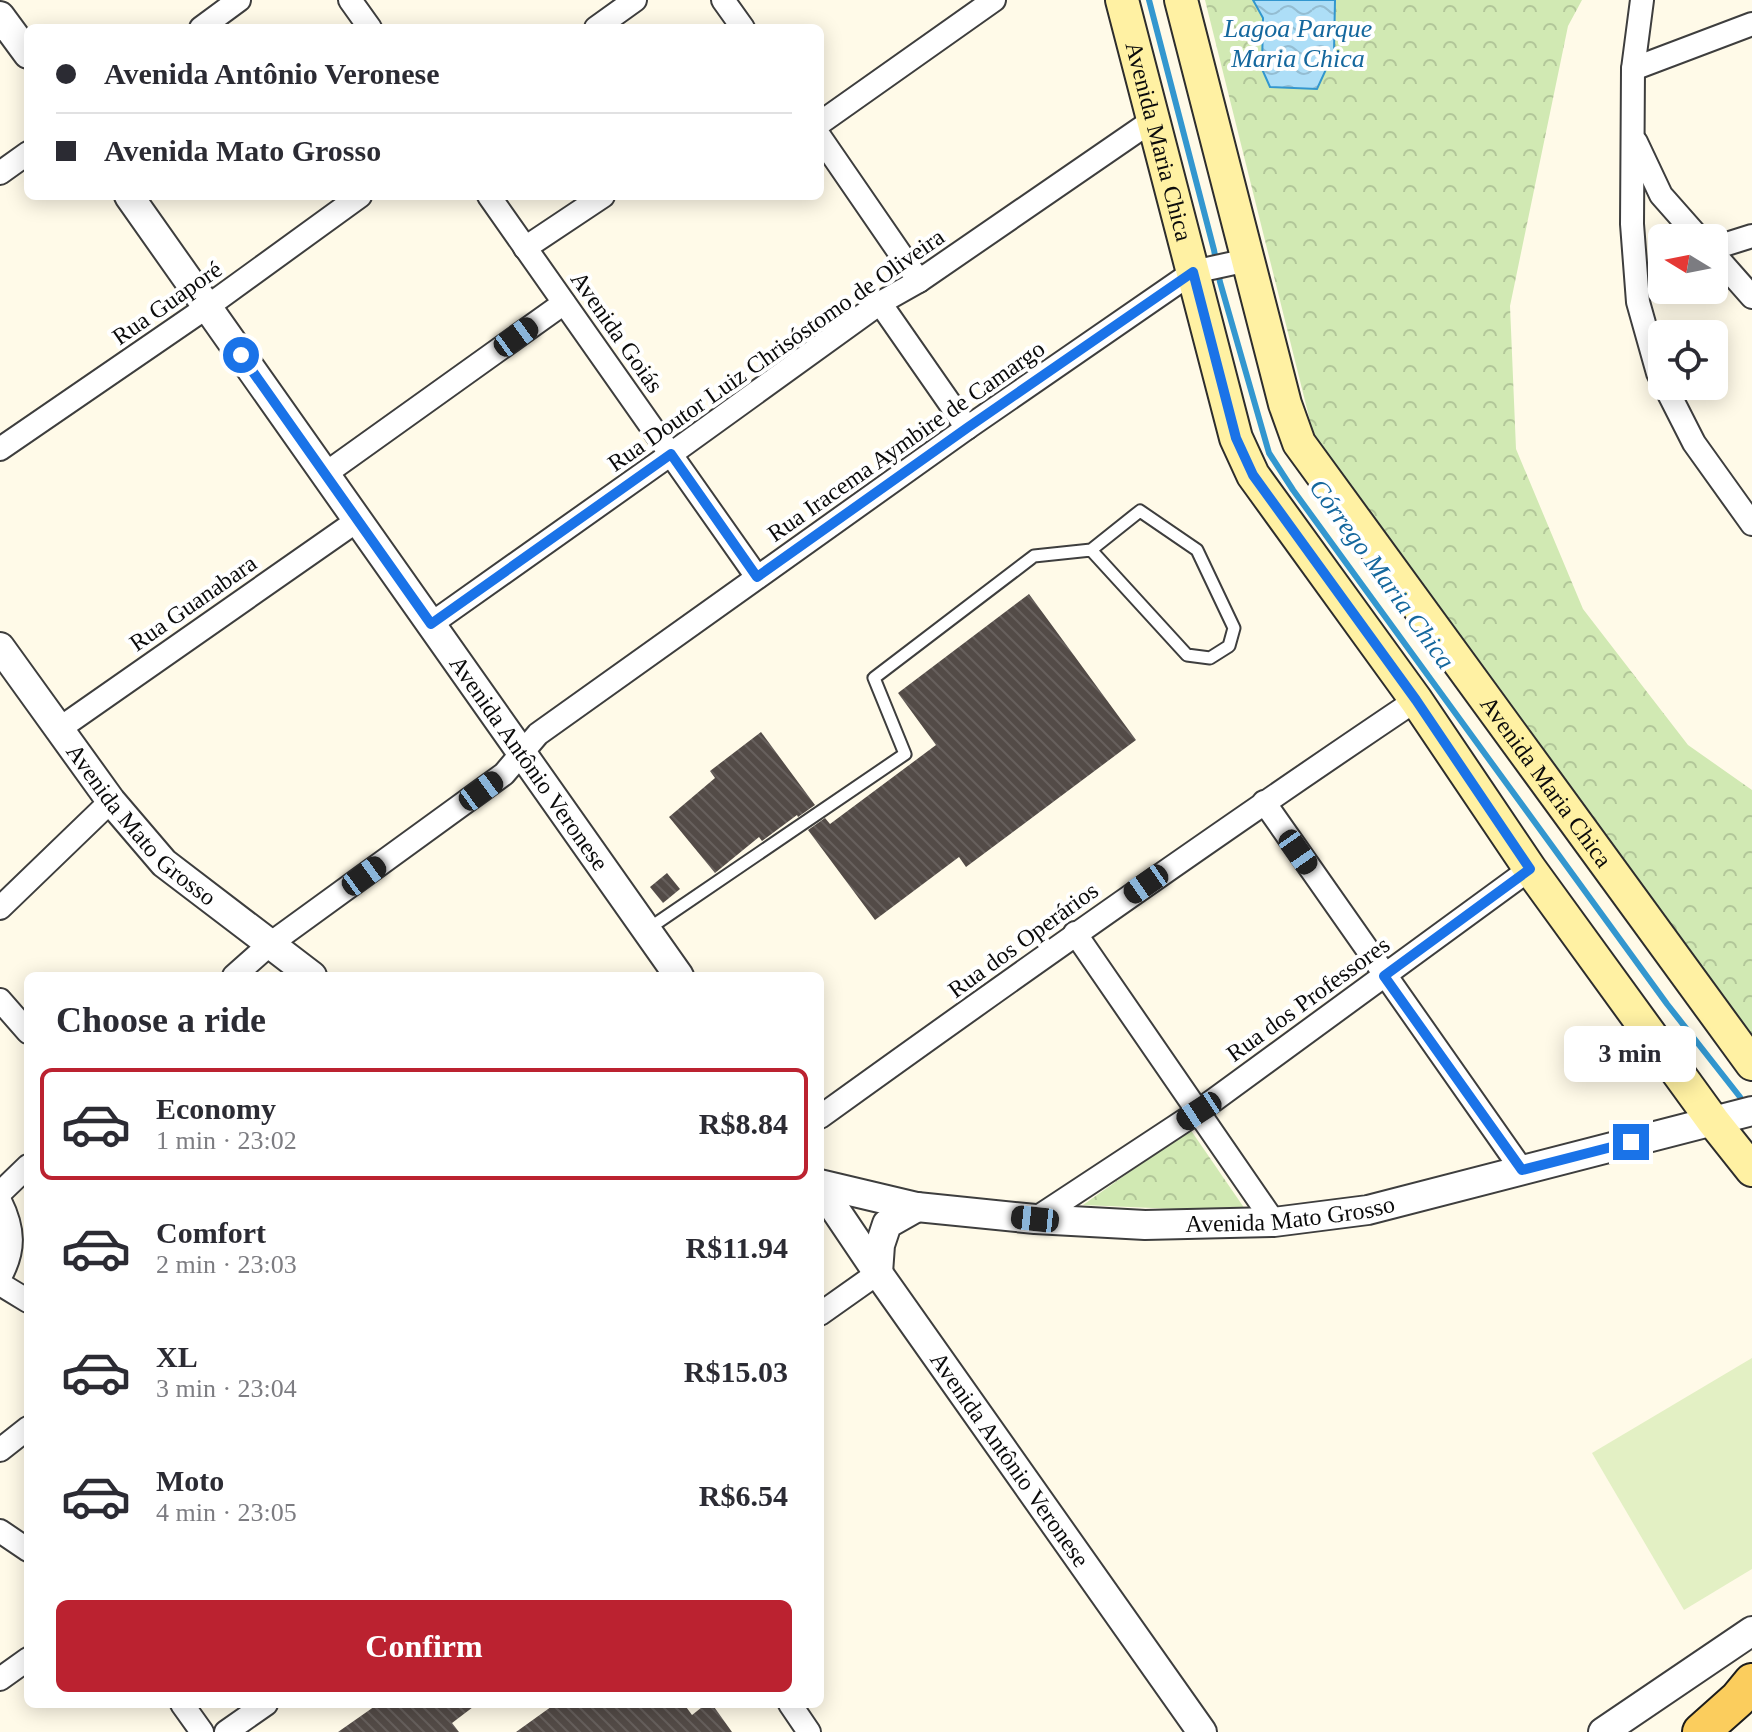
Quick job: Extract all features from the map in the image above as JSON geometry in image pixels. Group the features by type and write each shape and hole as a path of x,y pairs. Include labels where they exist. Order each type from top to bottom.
{"main road":[{"name":"Avenida Maria Chica","path":"1122,0 1196,271 1236,438 1253,475 1416,700 1530,869 1752,1170"},
{"name":"Avenida Maria Chica","path":"1181,0 1245,261 1299,443 1752,1064"},
{"path":"1701,1732 1752,1682"}],"street":[{"path":"206,24 239,0"},
{"path":"350,0 367,24"},
{"path":"602,24 635,0"},
{"path":"723,0 740,24"},
{"path":"824,120 994,0"},
{"path":"1642,0 1633,69 1632,224 1638,302 1648,338"},
{"path":"0,16 24,49"},
{"path":"1633,69 1752,24"},
{"name":"Rua Doutor Luiz Chrisóstomo de Oliveira","path":"431,624 880,303 919,281 1153,120"},
{"path":"1632,134 1661,195 1687,224"},
{"path":"824,143 919,281"},
{"path":"0,173 24,156"},
{"name":"Avenida Antônio Veronese","path":"132,200 676,972"},
{"name":"Rua Guaporé","path":"0,449 207,307 354,200"},
{"name":"Avenida Goiás","path":"492,200 757,577"},
{"path":"525,248 597,200"},
{"path":"1728,244 1752,236"},
{"path":"1196,271 1245,261"},
{"path":"1728,270 1752,297"},
{"name":"Rua Iracema Aymbire de Camargo","path":"238,972 270,944 504,774 538,734 967,428 1196,271"},
{"path":"325,474 564,303"},
{"path":"880,303 967,428"},
{"path":"1671,400 1694,443 1749,515"},
{"name":"Rua Guanabara","path":"59,729 358,520"},
{"name":"Avenida Mato Grosso","path":"1,652 111,801 164,863 307,972"},
{"name":"Rua dos Operários","path":"824,1114 1075,933 1416,700"},
{"path":"0,908 111,801"},
{"path":"1264,802 1522,1170"},
{"name":"Rua dos Professores","path":"1035,1219 1199,1111 1530,869"},
{"path":"1075,933 1274,1222"},
{"path":"0,1000 24,1027"},
{"name":"Avenida Mato Grosso","path":"824,1187 917,1207 1035,1219 1145,1225 1274,1222 1368,1210 1752,1111"},
{"path":"0,1193 24,1170"},
{"name":"Avenida Antônio Veronese","path":"824,1192 1202,1732"},
{"path":"0,1201 12,1239 8,1262 0,1277"},
{"path":"824,1311 878,1273 880,1245 887,1224 917,1207"},
{"path":"0,1284 24,1299"},
{"path":"0,1450 24,1431"},
{"path":"0,1531 24,1547"},
{"path":"1603,1732 1752,1631"},
{"path":"0,1679 24,1662"},
{"path":"185,1708 202,1732"},
{"path":"226,1732 260,1708"},
{"path":"793,1708 809,1732"}],"lane":[{"path":"647,930 905,754 874,678 1034,556 1091,550 1140,511 1197,550 1234,628 1229,646 1210,658 1187,655 1091,550"}],"green space":[{"path":"1205,0 1582,0 1568,26 1510,306 1516,449 1583,609 1688,745 1752,790 1752,1035 1608,847 1314,437"},
{"path":"1190,1129 1247,1212 1083,1205"},
{"path":"1752,1358 1752,1569 1684,1610 1592,1453"}],"water":[{"name":"Lagoa Parque Maria Chica","path":"1253,0 1335,0 1334,52 1317,89 1270,87 1262,69 1263,18"}],"building":[{"path":"1029,594 1136,740 966,867 959,857 875,920 808,830 825,818 830,824 936,745 898,693"},
{"path":"761,732 815,805 762,841 759,837 715,873 669,817 715,778 710,771"},
{"path":"667,873 680,889 663,903 650,887"},
{"path":"372,1708 472,1708 452,1723 459,1732 338,1732"},
{"path":"549,1708 687,1708 692,1715 701,1708 715,1708 732,1732 516,1732"}],"waterway":[{"name":"Córrego Maria Chica","path":"1149,0 1220,282 1269,453 1667,1004 1740,1097"}],"route":[{"path":"241,355 431,624 671,454 757,577 1193,272 1236,438 1253,475 1416,700 1530,869 1384,976 1522,1170 1631,1142"}]}
